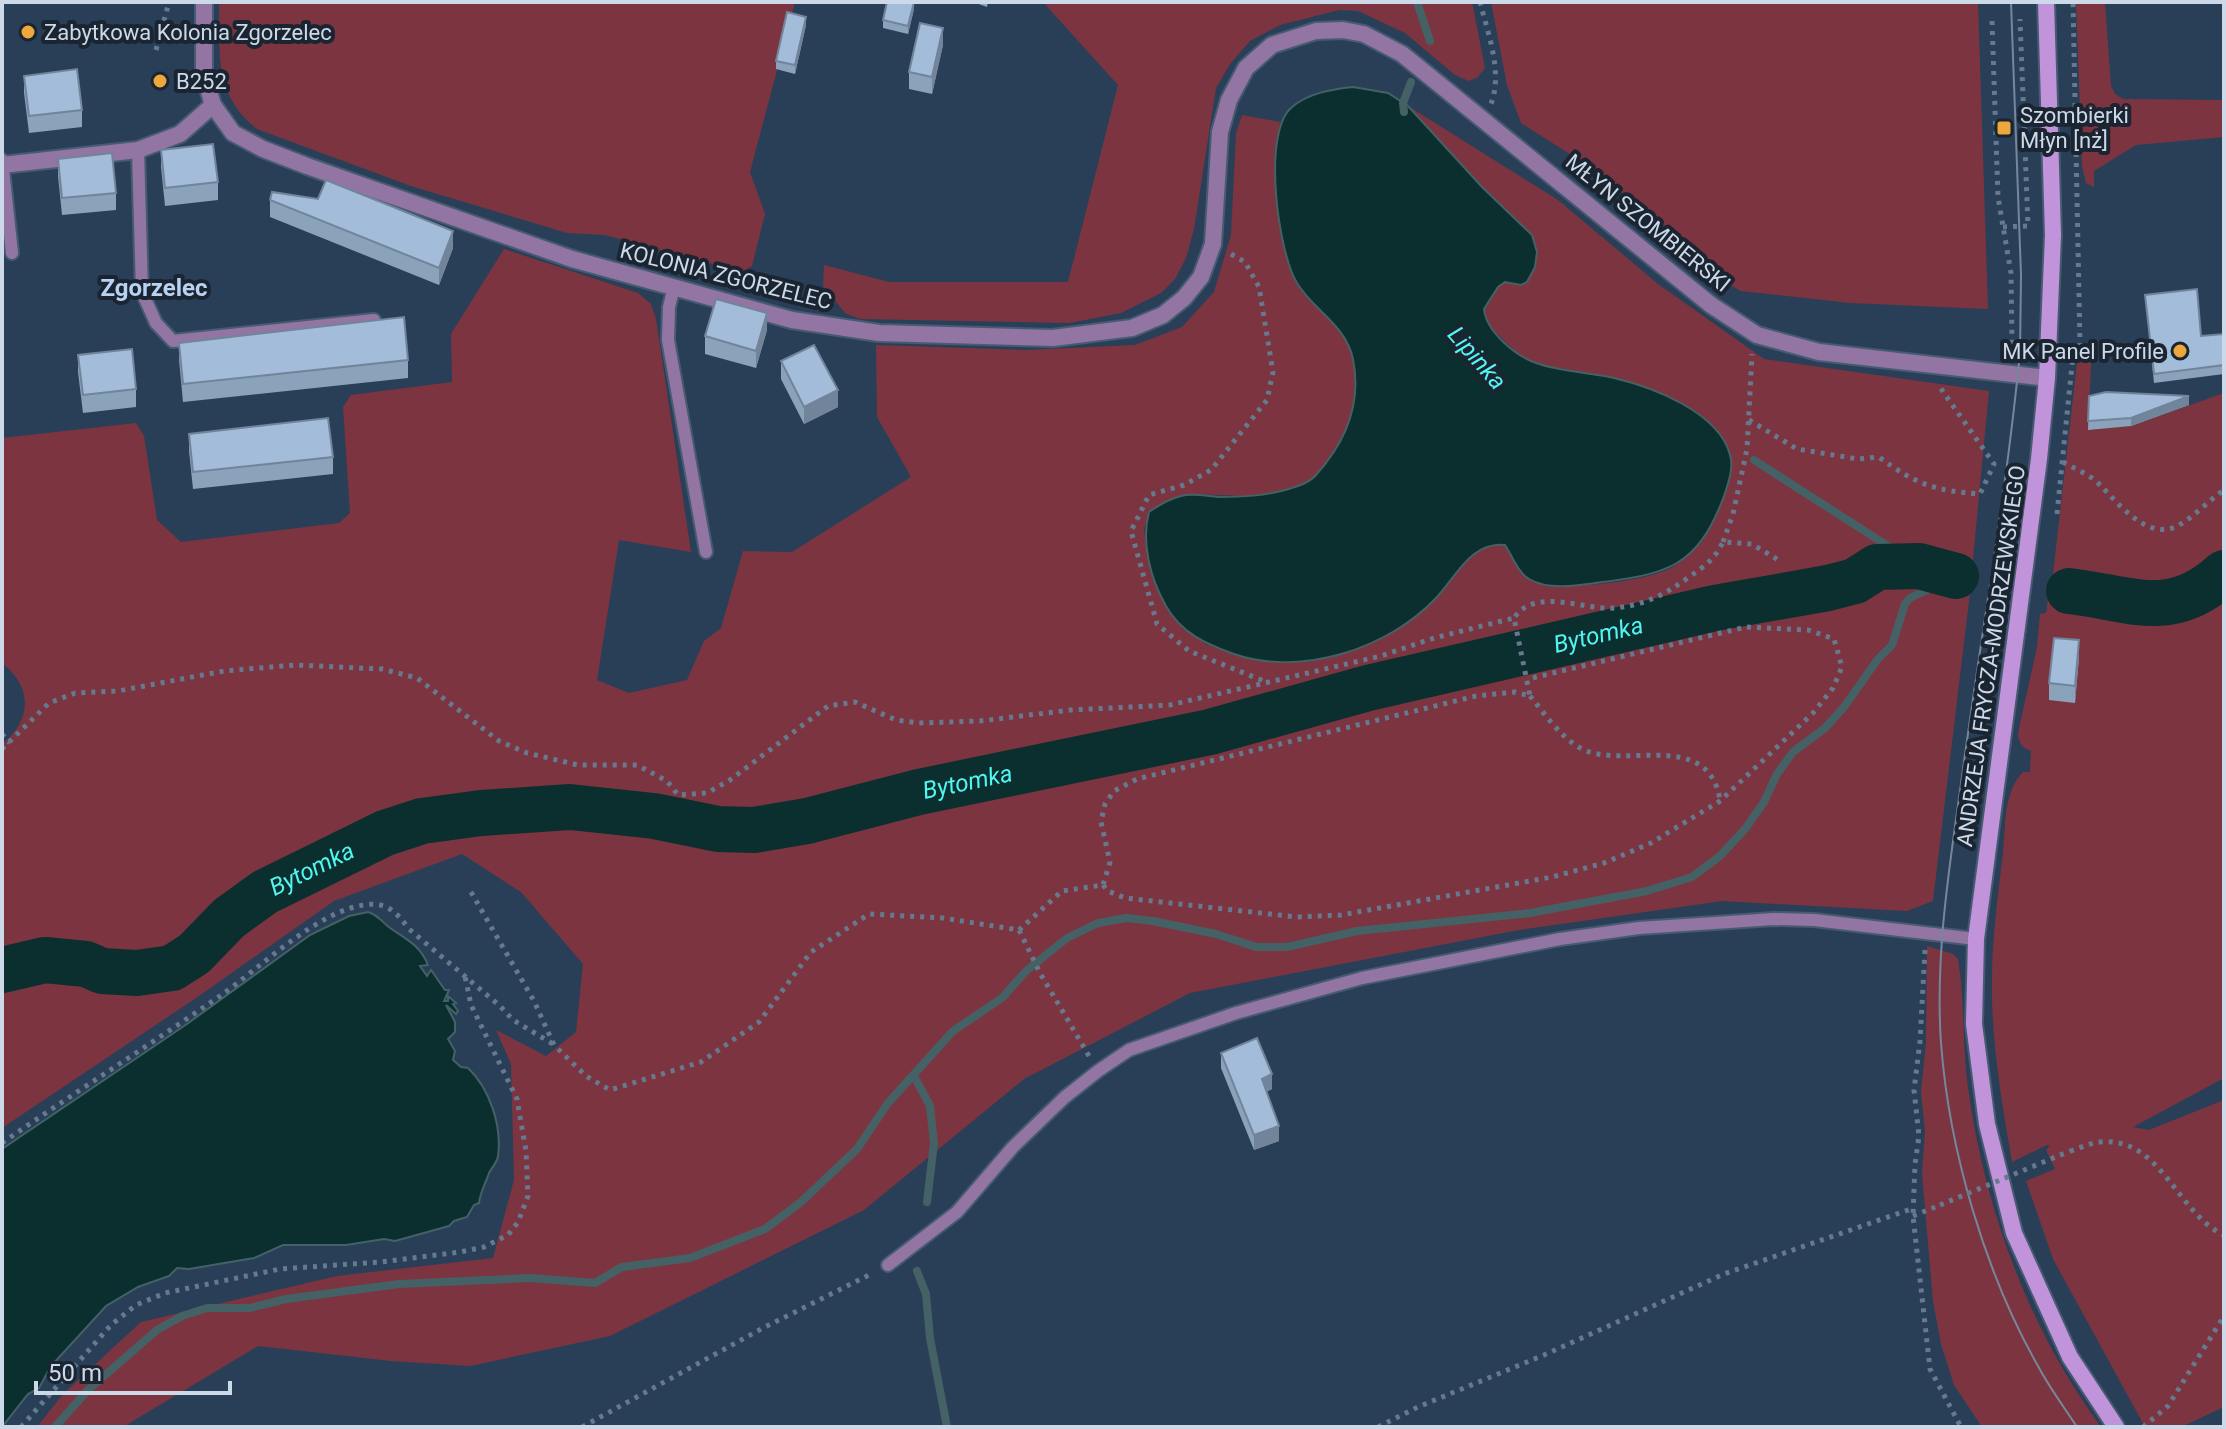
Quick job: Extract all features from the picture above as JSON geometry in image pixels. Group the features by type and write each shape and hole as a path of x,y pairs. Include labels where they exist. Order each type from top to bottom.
{"main road":[{"name":"ANDRZEJA FRYCZA-MODRZEWSKIEGO","path":"2046,2 2053,235 2047,378 1976,939 1976,1039 1987,1124 2014,1233 2070,1357 2116,1427"}],"street":[{"name":"KOLONIA ZGORZELEC","path":"204,2 204,75 213,105 233,133 307,166 572,259 792,320 879,333 1053,338 1132,328 1163,315 1184,298 1201,277 1213,244 1220,132 1229,100 1246,68 1260,53"},
{"name":"MŁYN SZOMBIERSKI","path":"1260,53 1290,37 1316,31 1343,30 1364,34 1402,54 1711,305 1757,335 1819,352 2047,378"},
{"path":"2,163 138,150 180,134 213,105"}],"lane":[{"path":"138,150 142,292 156,323 173,341 374,320"},
{"path":"2,163 12,253"},
{"path":"674,287 669,307 668,340 706,552"},
{"path":"888,1265 957,1212 1013,1147 1065,1097 1098,1071 1129,1050 1236,1013 1362,978 1560,939 1639,928 1774,919 1814,920 1976,939"}],"path":[{"path":"156,50 169,2"},
{"path":"1480,2 1493,54 1497,88 1485,120"},
{"path":"2003,227 2028,226 2020,19"},
{"path":"1992,21 1998,197 2011,273 2012,343 2004,351 2002,374"},
{"path":"1213,244 1245,262 1259,287 1273,372 1267,400 1211,470 1184,485 1149,495 1131,531 1157,624 1189,651 1270,683"},
{"path":"2,749 49,703 75,693 118,691 224,671 295,665 382,669 417,678 499,741 527,753 578,765 637,765 667,781 678,795 707,793 730,780 828,706 855,702 896,720 919,723 1170,705 1381,656 1434,638 1514,618 1525,608 1539,604 1560,601 1618,608 1655,599 1672,590 1714,559 1723,542 1733,514 1747,449 1752,350 1757,335"},
{"path":"1749,420 1797,449 1858,459 1879,457 1906,477 1931,487 1980,494 1994,464 1924,366"},
{"path":"2063,462 2099,483 2119,505 2140,521 2161,529 2179,526 2224,490"},
{"path":"1723,542 1752,544 1780,561"},
{"path":"1514,618 1530,696 1562,734 1582,749 1603,756 1671,754 1690,761 1707,773 1718,787 1720,801"},
{"path":"1103,885 1108,891 1125,898 1297,917 1387,909 1552,877 1604,863 1651,843 1720,801 1813,713 1833,688 1842,667 1834,639 1808,630 1746,627 1528,679"},
{"path":"1103,885 1110,862 1101,822 1105,804 1114,791 1137,779 1476,696 1515,692 1530,696"},
{"path":"2,734 10,743"},
{"path":"1019,930 1062,891 1103,885"},
{"path":"471,892 534,1001 554,1045"},
{"path":"2,1143 223,994 267,959 332,915 365,905 398,913 409,929 513,1020 554,1045 586,1076 610,1090 701,1062 713,1054 759,1022 811,952 869,914 943,918 1019,930"},
{"path":"1019,930 1031,958 1098,1071"},
{"path":"1926,931 1914,1090 1919,1136 1913,1216 1930,1369 1961,1427"},
{"path":"21,1427 111,1325 136,1305 165,1293 280,1269 380,1262 460,1252 484,1247 508,1235 518,1222 528,1196 526,1151 517,1099 471,1005 465,976"},
{"path":"1913,1216 2070,1151 2100,1142 2116,1143 2141,1154 2160,1169 2201,1221 2224,1235"},
{"path":"1378,1427 1724,1274 1914,1208"},
{"path":"582,1427 750,1335 888,1265"},
{"path":"2143,1427 2168,1406 2224,1316"}],"shaded area":[{"path":"219,2 795,2 750,172 765,214 752,266 742,272 605,235 567,233 411,186 257,129 243,116 226,87 220,55"},
{"path":"1043,2 1472,2 1485,68 1478,77 1469,81 1455,75 1405,33 1358,11 1339,10 1280,25 1250,41 1230,64 1216,88 1194,229 1186,258 1175,279 1161,293 1121,313 1070,323 860,319 845,313 823,286 824,265 889,282 1068,282 1118,85"},
{"path":"1491,2 1978,2 1988,309 1850,303 1741,291 1719,279 1600,173 1521,123 1507,85"},
{"path":"2076,2 2105,2 2111,86 2115,94 2123,99 2224,100 2224,137 2136,145 2094,171 2094,187 2086,183 2082,166"},
{"path":"1408,106 1558,200 1658,284 1764,359 1989,391 1969,601 1933,901 1907,911 1722,901 1519,930 1190,993 1024,1079 864,1210 610,1336 470,1366 391,1361 258,1346 123,1427 37,1427 63,1394 141,1322 337,1276 493,1258 514,1180 511,1064 496,1030 546,1056 576,1032 583,964 521,892 462,854 334,901 2,1128 2,744 19,725 25,704 19,682 2,663 2,438 136,423 144,436 157,520 181,542 339,523 350,513 343,407 351,395 452,382 451,334 504,249 638,293 651,304 656,319 691,552 619,540 597,680 629,693 687,680 704,641 721,628 743,551 792,552 911,477 877,417 876,345 1026,350 1135,345 1182,327 1214,292 1231,235 1236,133 1242,115 1280,122 1277,200 1286,258 1302,292 1341,331 1350,348 1355,388 1346,431 1326,467 1312,480 1283,493 1267,495 1183,496 1149,512 1144,530 1148,556 1183,629 1206,644 1240,656 1309,662 1368,644 1407,623 1436,598 1464,563 1478,551 1494,544 1505,544 1526,576 1542,583 1600,584 1642,578 1671,568 1704,540 1699,413 1649,388 1537,364 1518,354 1488,325 1484,309 1498,287 1505,282 1521,285 1532,234 1482,187"},
{"path":"2092,345 2088,429 2131,426 2224,393 2224,556 2201,585 2179,594 2148,595 2102,584 2052,583 2077,363"},
{"path":"2224,580 2224,1078 2133,1127 2149,1130 2224,1100 2224,1407 2181,1427 2145,1427 2053,1259 2026,1181 2055,1169 2046,1150 2050,1146 2012,1162 1993,1026 1992,965 1996,917 2009,799 2023,772 2030,772 2031,751 2021,744 2018,733 2037,647 2040,614 2046,613 2048,599 2121,611 2158,611 2192,602"},
{"path":"1927,946 1953,954 1958,959 1968,1088 1998,1223 2031,1308 2075,1389 2101,1427 1982,1427 1954,1385 1941,1344 1933,1301 1922,1174 1925,1131 1921,1092 1926,1043"}],"water":[{"path":"1353,87 1388,93 1408,106 1482,187 1532,235 1537,252 1535,267 1527,282 1521,285 1505,282 1498,287 1484,309 1490,326 1503,342 1536,363 1629,382 1682,404 1713,426 1730,455 1731,471 1714,520 1702,539 1676,564 1660,571 1620,580 1544,585 1525,576 1505,545 1493,545 1474,554 1436,598 1394,632 1342,654 1315,660 1260,660 1204,642 1172,615 1151,572 1147,524 1149,512 1181,496 1254,496 1303,484 1326,463 1343,436 1355,392 1353,359 1344,337 1304,293 1290,268 1279,221 1275,167 1282,122 1291,108 1312,95"},
{"path":"368,912 417,947 428,965 420,966 427,976 431,970 445,990 449,990 444,1001 448,1001 448,996 456,1003 453,1004 458,1011 456,1014 446,1005 455,1022 455,1032 448,1039 455,1051 453,1060 461,1067 468,1068 483,1086 493,1109 498,1133 497,1158 479,1203 474,1205 467,1217 449,1226 395,1241 283,1245 254,1258 189,1269 177,1268 169,1276 138,1287 106,1306 51,1366 39,1388 28,1394 2,1427 2,1149 187,1024 310,935 349,916"}],"building":[{"path":"887,2 914,2 908,26 883,20"},
{"path":"787,12 806,17 795,65 776,61"},
{"path":"920,23 943,28 932,77 909,72"},
{"path":"77,69 82,110 29,116 24,76"},
{"path":"213,144 218,182 165,188 161,150"},
{"path":"112,153 116,193 62,198 58,159"},
{"path":"326,180 453,231 439,268 270,200 272,192 318,199"},
{"path":"2197,289 2201,336 2224,334 2224,365 2154,374 2145,295"},
{"path":"716,299 767,313 756,351 705,336"},
{"path":"404,317 408,360 183,384 179,343"},
{"path":"814,345 838,390 804,407 781,361"},
{"path":"132,349 136,389 83,395 78,355"},
{"path":"2106,392 2189,396 2131,418 2088,421 2089,396"},
{"path":"328,418 333,457 193,472 189,434"},
{"path":"2054,638 2079,640 2075,686 2049,683"},
{"path":"1257,1038 1272,1074 1262,1079 1279,1126 1254,1135 1221,1053"}],"waterway":[{"name":"Lipinka","path":"1417,2 1430,41"},
{"name":"Lipinka","path":"1404,112 1403,103 1411,82"},
{"name":"Lipinka","path":"1754,460 1919,566"},
{"name":"Bytomka","path":"2,970 45,960 86,964 102,971 137,973 172,968 194,954 229,918 265,892 385,833 422,821 481,813 570,807 654,816 718,829 754,830 807,821 919,792 1210,732 1368,688 1715,608 1828,588 1855,581 1877,567 1919,566 1956,576"},
{"name":"Bytomka","path":"2069,591 2131,601 2168,602 2205,588 2224,573"},
{"path":"55,1427 88,1390 157,1330 182,1316 207,1308 250,1308 286,1299 399,1284 530,1278 595,1283 622,1267 690,1258 765,1229 801,1202 857,1149 888,1103 953,1031 1002,998 1026,971 1067,938 1098,923 1126,918 1153,921 1216,934 1256,947 1287,947 1357,931 1530,913 1647,891 1692,877 1720,856 1745,829 1793,752 1825,728 1844,707 1878,659 1892,645 1905,604 1910,598 1956,576"},
{"path":"914,1076 930,1106 934,1143 927,1202"},
{"path":"917,1271 926,1294 930,1338 947,1427"}],"tram line":[{"path":"2011,2 2021,275 2020,352 1948,881 1940,978 1941,1043 1945,1084 1961,1168 1986,1251 2019,1330 2047,1382 2077,1427"}],"place":[{"name":"Zabytkowa Kolonia Zgorzelec","path":"28,32"},
{"name":"B252","path":"160,81"},
{"name":"Szombierki Młyn [nż]","path":"2004,128"},
{"name":"MK Panel Profile","path":"2180,351"}],"district":[{"name":"Zgorzelec","path":"154,288"}]}
